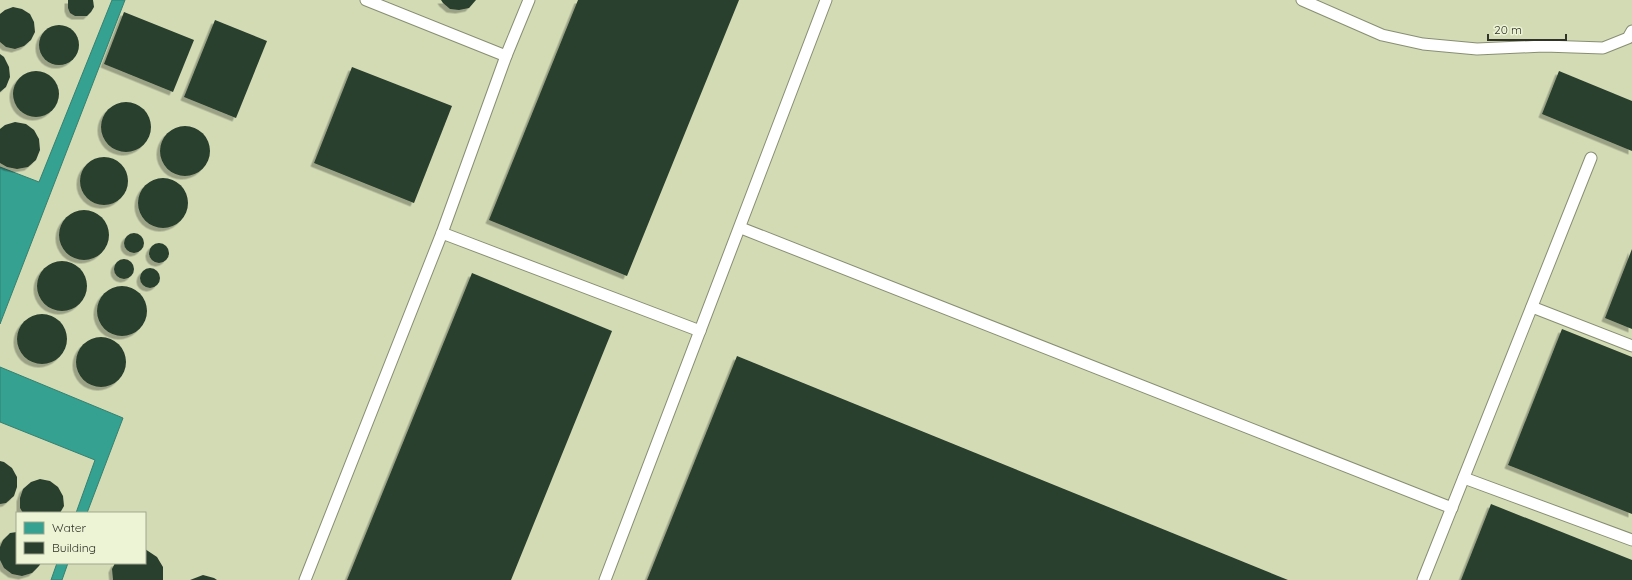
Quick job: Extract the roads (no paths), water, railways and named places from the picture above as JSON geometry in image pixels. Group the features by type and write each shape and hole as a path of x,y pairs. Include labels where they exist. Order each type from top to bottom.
{"lane":[{"path":"366,0 506,56"},
{"path":"305,580 442,234 506,56 529,0"},
{"path":"605,580 826,0"},
{"path":"1302,0 1382,35 1423,44 1469,49 1544,46 1603,48 1628,38 1632,31"},
{"path":"1423,580 1591,158"},
{"path":"740,228 1452,508"},
{"path":"442,234 700,330"},
{"path":"1532,307 1632,346"},
{"path":"1464,478 1632,540"}],"water":[{"path":"112,0 125,0 0,324 0,167 39,182"},
{"path":"0,367 123,418 87,512 76,512 95,460 0,422"},
{"path":"57,564 68,564 62,580 51,580"}]}
